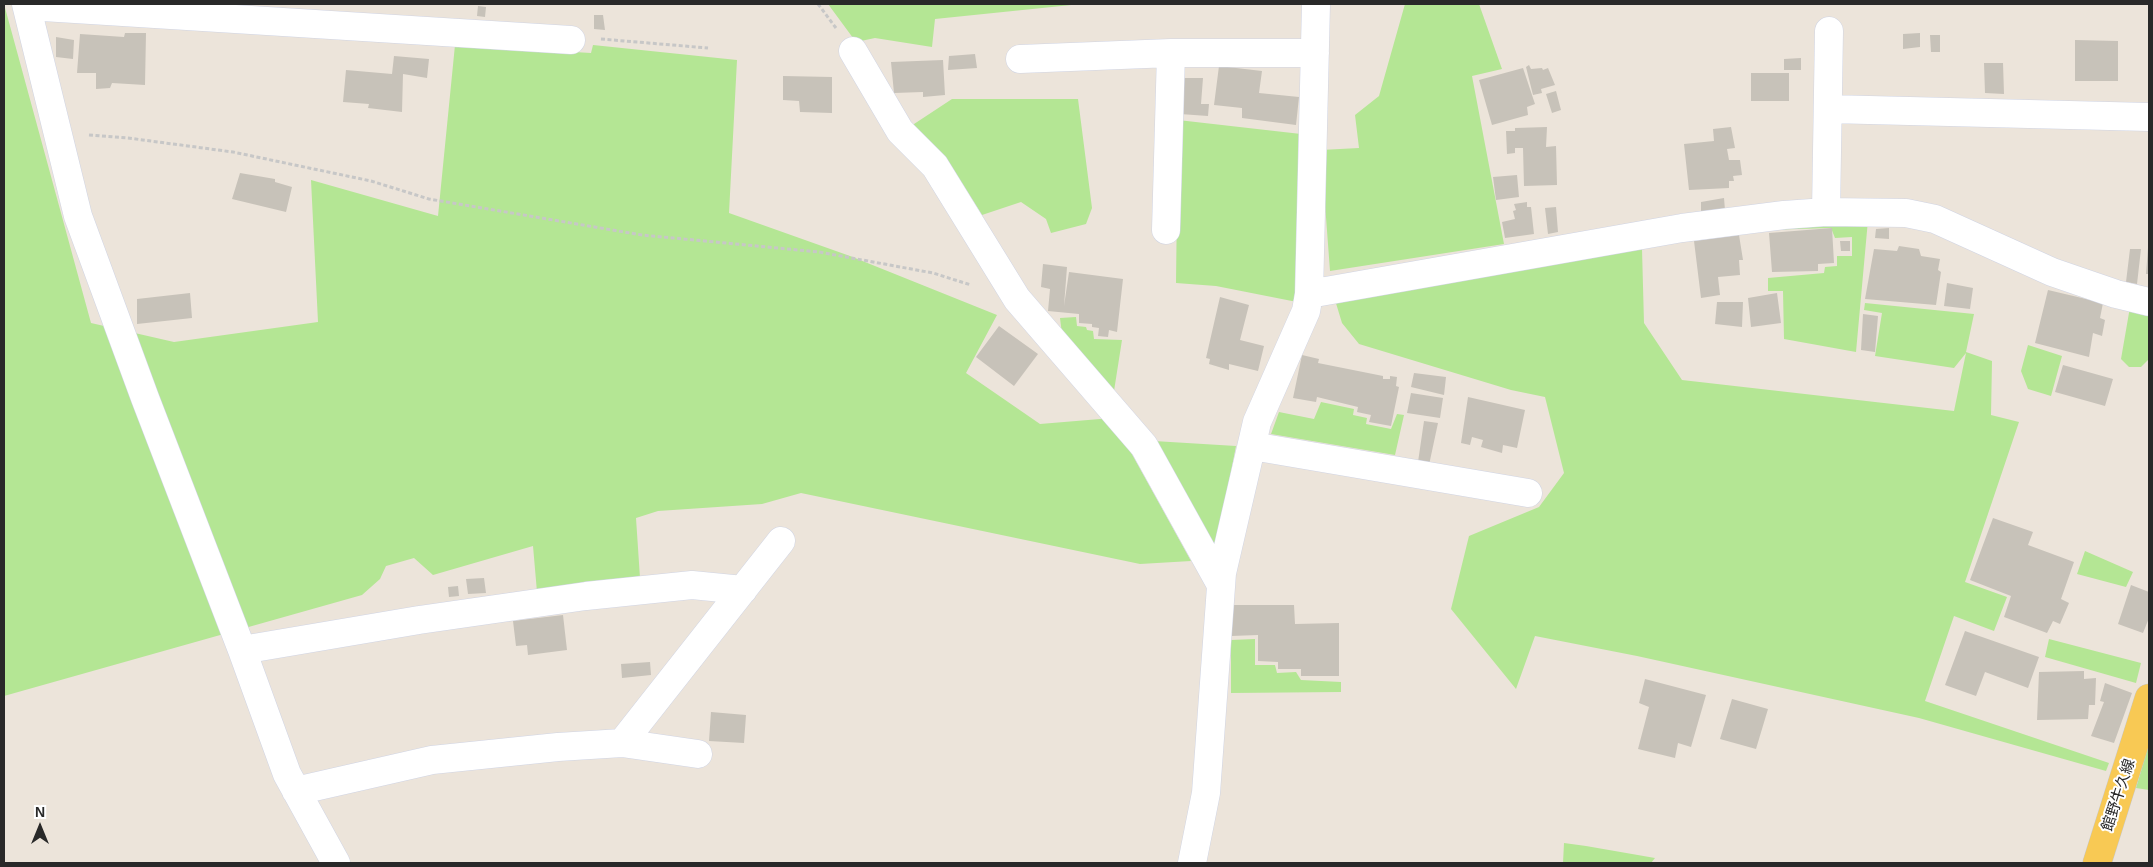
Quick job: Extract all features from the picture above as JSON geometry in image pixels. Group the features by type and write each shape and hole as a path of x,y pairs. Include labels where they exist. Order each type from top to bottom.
{"main road":[{"name":"館野牛久線","path":"2097,863 2149,698"}],"street":[{"path":"1192,863 1206,792 1222,573 1257,422 1306,311 1309,294 1316,4"},
{"path":"336,863 287,774 78,216 26,5 571,40"},
{"path":"1826,212 1829,31"},
{"path":"853,51 900,131 935,166 1018,299 1144,446 1221,585"},
{"path":"1020,59 1170,53 1315,53"},
{"path":"1166,230 1170,53"},
{"path":"1829,109 2149,117"},
{"path":"1309,294 1682,228 1784,215 1826,212 1906,213 1935,219 2052,272 2116,294 2149,302"},
{"path":"1252,446 1528,493"},
{"path":"622,743 781,541"},
{"path":"242,650 420,620 586,596 692,585 743,590"},
{"path":"296,791 432,760 558,747 622,743 698,754"}],"path":[{"path":"571,40 597,38 708,48"},
{"path":"58,133 128,138 232,152 372,181 429,199 642,235 819,252 933,273 1018,299"}],"green space":[{"path":"4,4 91,323 174,342 318,322 311,180 438,216 455,45 591,53 593,45 737,60 729,213 850,256 997,315 966,373 1040,424 1112,418 1191,561 1140,564 801,493 762,504 658,511 636,518 640,578 537,592 533,546 433,575 414,558 386,566 380,579 362,595 4,696"},
{"path":"828,4 1081,4 935,19 932,47 875,38 856,42"},
{"path":"1405,4 1479,4 1502,69 1472,76 1504,244 1330,271 1321,150 1359,148 1355,115 1379,96"},
{"path":"952,99 1078,99 1092,208 1086,224 1051,233 1046,219 1021,202 982,215 952,167 911,126"},
{"path":"1178,120 1301,134 1297,302 1216,286 1176,283"},
{"path":"1868,220 1856,352 1784,339 1783,291 1768,291 1768,278 1824,273 1825,267 1837,266 1837,256 1852,256 1852,237 1835,238 1831,228 1764,230"},
{"path":"1642,249 1644,323 1682,380 1954,411 1966,353 1954,368 1875,356 1882,313 1864,310 1865,303 1974,314 1966,352 1992,361 1991,415 2019,422 1965,582 2007,597 1994,631 1954,616 1925,701 2109,763 2106,771 1919,718 1637,656 1535,636 1516,689 1451,609 1469,536 1539,507 1564,473 1545,397 1511,390 1359,344 1342,323 1335,300"},
{"path":"2130,307 2149,311 2149,359 2141,367 2129,367 2121,359"},
{"path":"1076,317 1077,326 1086,327 1087,330 1093,331 1094,339 1122,340 1114,391 1062,334 1060,318"},
{"path":"2028,345 2062,356 2051,396 2028,389 2021,371"},
{"path":"1321,402 1354,409 1353,415 1367,418 1366,424 1391,429 1397,414 1404,415 1395,455 1271,434 1279,412 1314,419"},
{"path":"1154,441 1236,446 1214,560"},
{"path":"2085,551 2133,572 2126,587 2077,574"},
{"path":"1255,639 1255,665 1275,665 1277,673 1296,672 1301,680 1341,682 1341,692 1231,693 1231,640"},
{"path":"2049,639 2141,663 2136,683 2045,657"},
{"path":"2149,744 2149,790 2136,788"},
{"path":"1564,843 1655,858 1651,863 1563,863"}],"building":[{"path":"478,6 486,7 485,17 477,16"},
{"path":"594,15 603,15 605,30 594,29"},
{"path":"125,33 146,33 145,85 112,83 110,88 96,89 96,73 77,73 80,34 124,37"},
{"path":"1920,33 1920,47 1903,49 1903,34"},
{"path":"1930,35 1940,35 1940,52 1931,52"},
{"path":"56,37 74,40 73,59 56,57"},
{"path":"2075,40 2118,41 2118,81 2075,81"},
{"path":"975,54 977,68 948,70 949,56"},
{"path":"394,56 429,59 427,78 403,74 402,112 368,108 369,104 343,102 346,70 392,74"},
{"path":"1801,58 1801,70 1784,70 1784,59"},
{"path":"943,60 945,95 923,97 923,92 894,93 891,62"},
{"path":"1984,63 2003,63 2004,94 1985,93"},
{"path":"1529,65 1531,69 1542,68 1543,70 1548,68 1555,85 1541,89 1542,93 1533,95 1526,67"},
{"path":"1219,66 1262,71 1259,93 1299,97 1296,125 1242,118 1242,108 1214,105"},
{"path":"1523,68 1535,104 1527,107 1528,115 1492,125 1479,80"},
{"path":"1751,73 1789,73 1789,101 1751,101"},
{"path":"783,76 832,77 832,113 800,112 799,101 783,100"},
{"path":"1183,78 1203,78 1201,104 1209,104 1208,116 1180,114"},
{"path":"1556,91 1561,110 1552,113 1546,94"},
{"path":"1547,127 1546,147 1556,146 1557,185 1524,186 1523,148 1515,148 1515,153 1507,154 1506,131 1515,131 1515,128"},
{"path":"1731,127 1735,148 1727,149 1729,160 1740,160 1742,175 1733,176 1734,181 1729,181 1729,188 1689,190 1684,144 1714,141 1713,129"},
{"path":"240,173 275,179 275,182 292,187 286,212 232,199"},
{"path":"1517,175 1519,197 1496,200 1493,177"},
{"path":"1724,198 1725,210 1701,212 1701,202"},
{"path":"1527,202 1527,207 1531,207 1534,234 1505,238 1502,222 1515,219 1513,211 1516,210 1514,204"},
{"path":"1556,207 1558,232 1548,234 1545,208"},
{"path":"1832,228 1834,263 1818,264 1818,271 1772,272 1769,233"},
{"path":"1889,228 1889,239 1875,238 1876,229"},
{"path":"1739,235 1743,260 1739,260 1740,275 1718,277 1720,295 1701,298 1694,241"},
{"path":"1840,241 1850,241 1850,251 1841,251"},
{"path":"1899,246 1919,249 1921,256 1940,259 1938,270 1941,272 1936,305 1865,299 1874,249 1897,251"},
{"path":"2148,248 2149,274 2146,274"},
{"path":"2130,249 2141,249 2137,284 2126,282"},
{"path":"1043,264 1067,267 1064,306 1069,272 1123,279 1117,332 1109,330 1108,337 1098,336 1099,328 1092,327 1092,324 1079,323 1079,314 1048,311 1050,289 1041,287"},
{"path":"1947,283 1973,288 1970,309 1944,306"},
{"path":"2048,290 2103,303 2100,318 2105,320 2102,336 2093,333 2089,357 2035,343"},
{"path":"190,293 192,318 137,324 137,299"},
{"path":"1777,293 1781,323 1751,327 1748,298"},
{"path":"1220,297 1249,305 1240,340 1264,346 1258,371 1229,364 1229,370 1209,364 1210,359 1206,358"},
{"path":"1717,302 1743,302 1742,327 1715,324"},
{"path":"1863,314 1878,316 1875,352 1861,350"},
{"path":"999,326 1038,354 1014,386 976,357"},
{"path":"1302,355 1319,359 1318,363 1383,376 1383,379 1390,379 1390,376 1397,377 1396,386 1399,387 1391,426 1369,422 1371,415 1357,412 1358,407 1317,397 1316,402 1293,398"},
{"path":"2063,365 2113,379 2105,406 2055,392"},
{"path":"1414,373 1446,377 1444,395 1411,387"},
{"path":"1411,393 1443,398 1440,418 1407,413"},
{"path":"1468,397 1525,410 1517,448 1503,445 1502,453 1481,447 1483,440 1472,437 1470,445 1461,443"},
{"path":"1424,421 1438,423 1429,465 1418,462"},
{"path":"1993,518 2033,532 2028,545 2074,562 2061,599 2069,603 2060,624 2053,621 2047,633 2004,617 2011,596 1970,580"},
{"path":"484,578 486,593 468,594 466,579"},
{"path":"2131,585 2149,592 2149,618 2143,633 2118,624"},
{"path":"458,586 459,596 449,597 448,587"},
{"path":"1232,605 1294,605 1295,624 1339,623 1339,676 1301,676 1301,669 1278,669 1278,662 1258,661 1258,635 1231,636"},
{"path":"563,615 567,650 528,655 527,645 516,646 513,621"},
{"path":"1965,631 2039,657 2028,688 1985,672 1976,696 1945,685"},
{"path":"650,662 651,675 622,678 621,664"},
{"path":"2084,671 2084,679 2096,678 2095,705 2089,705 2088,719 2037,720 2039,672"},
{"path":"1645,679 1706,695 1691,747 1678,743 1675,758 1638,749 1649,707 1639,703"},
{"path":"2105,683 2132,693 2114,743 2091,736 2104,702 2100,701"},
{"path":"1732,699 1768,709 1756,749 1720,739"},
{"path":"711,712 746,715 744,743 709,741"}]}
